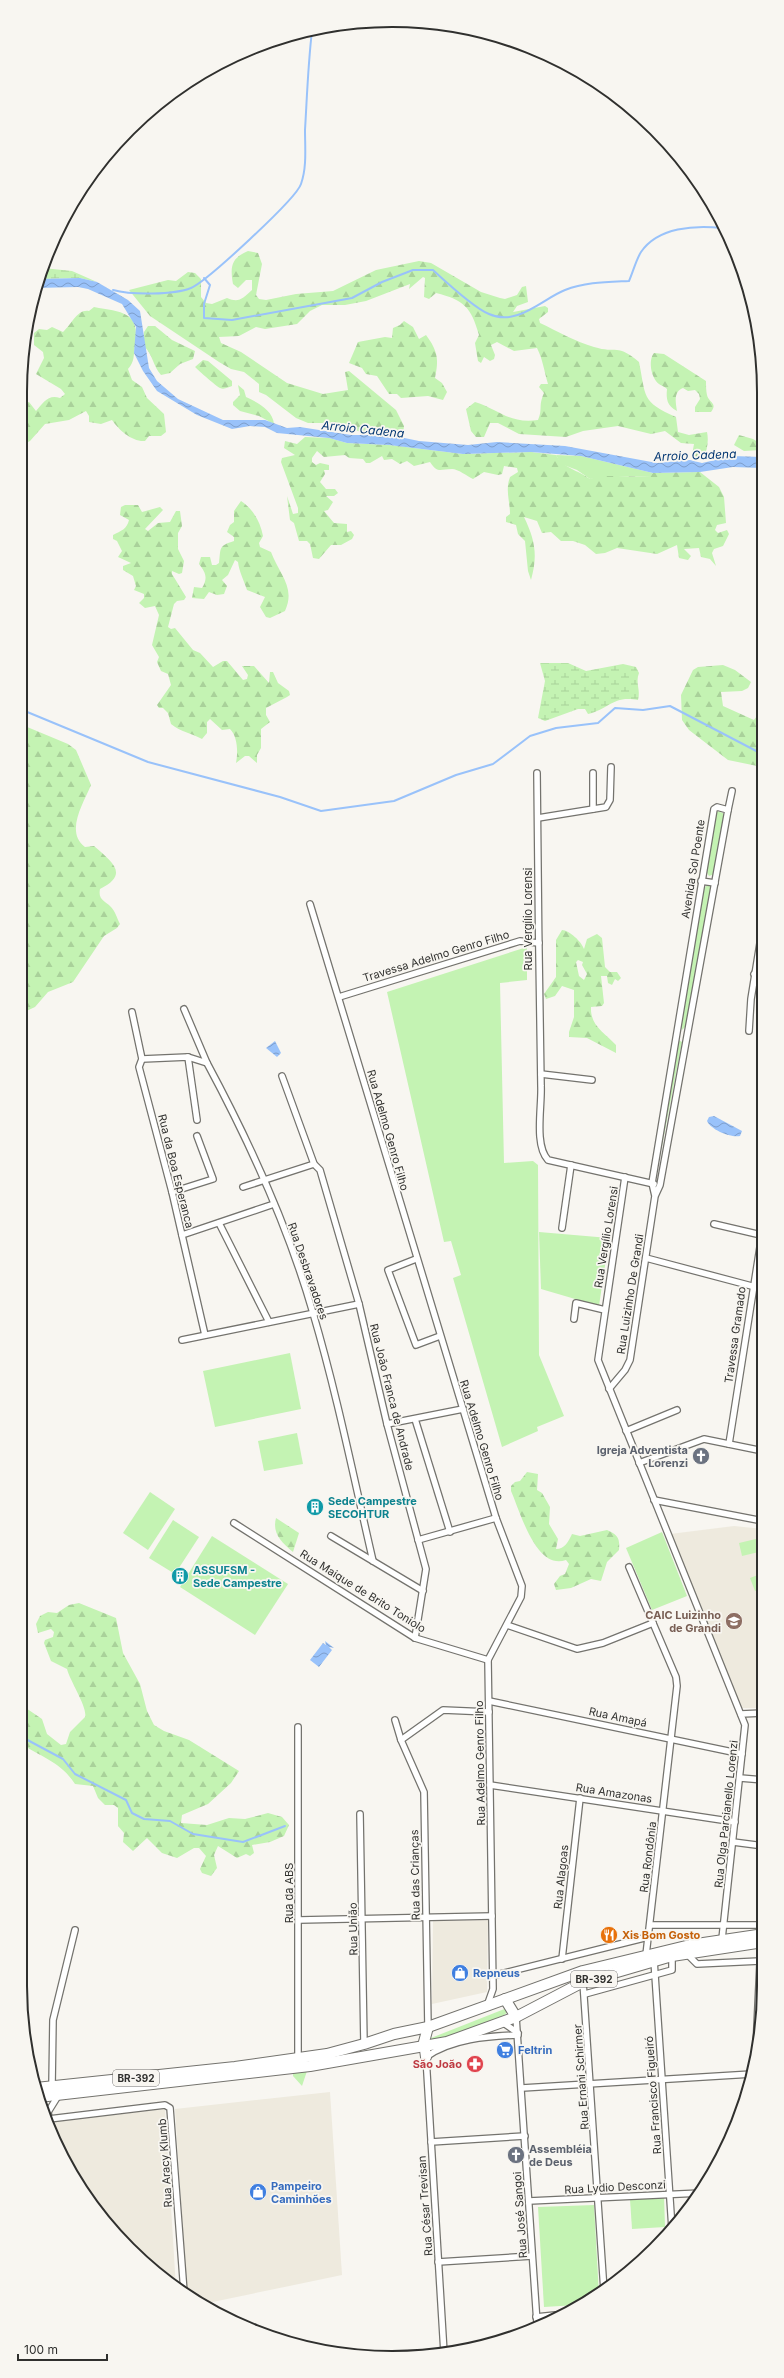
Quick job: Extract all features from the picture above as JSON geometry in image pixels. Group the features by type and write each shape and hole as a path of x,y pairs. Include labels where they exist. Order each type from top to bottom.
{"highway":[{"name":"BR-392","path":"44,2096 310,2066 412,2047 428,2041 486,2007 583,1971 650,1958 722,1939 757,1939"},
{"name":"BR-392","path":"41,2087 235,2067 298,2058 364,2044 394,2034 428,2041 467,2036 516,2017 583,1982 650,1958 672,1956 757,1940"},
{"path":"505,1999 516,2017"}],"street":[{"path":"538,818 606,807 609,804 611,767"},
{"name":"Rua Vergílio Lorensi","path":"537,773 541,1074 540,1144 543,1154 548,1160 625,1177 598,1360 734,1702 741,1714"},
{"path":"592,773 593,809"},
{"path":"625,1177 660,1185 732,791"},
{"name":"Avenida Sol Poente","path":"652,1183 714,808 716,807 728,810"},
{"path":"702,882 715,883"},
{"name":"Rua Adelmo Genro Filho","path":"310,904 416,1259 496,1518 522,1586 521,1597 488,1660 493,1989 486,2007"},
{"name":"Travessa Adelmo Genro Filho","path":"339,997 520,941 539,943"},
{"path":"750,1031 754,974 757,958"},
{"name":"Rua Desbravadores","path":"184,1009 207,1063 265,1179 313,1314 373,1561"},
{"name":"Rua da Boa Esperanca","path":"132,1012 142,1059 139,1067 172,1192 205,1335"},
{"path":"676,1034 687,1037"},
{"path":"188,1057 198,1120"},
{"path":"142,1059 188,1057 207,1063"},
{"path":"541,1074 592,1080"},
{"name":"Rua João Franca de Andrade","path":"282,1076 314,1164 320,1170 359,1304 387,1424 426,1569 415,1638"},
{"path":"172,1192 213,1179 197,1136"},
{"path":"243,1187 314,1164"},
{"path":"562,1228 571,1165"},
{"name":"Rua Luizinho De Grandi","path":"652,1183 655,1196"},
{"name":"Rua Luizinho De Grandi","path":"609,1389 625,1370 630,1360 655,1196 660,1185"},
{"path":"182,1235 274,1204"},
{"path":"219,1223 269,1322"},
{"path":"714,1224 757,1234"},
{"path":"646,1258 757,1288"},
{"name":"Travessa Gramado","path":"729,1444 757,1258"},
{"path":"416,1259 388,1270 416,1345 440,1336"},
{"path":"574,1318 576,1303 605,1310"},
{"path":"182,1340 359,1304"},
{"path":"387,1424 463,1410"},
{"path":"626,1431 677,1410"},
{"path":"415,1419 450,1532"},
{"path":"639,1463 704,1438 757,1450"},
{"path":"654,1500 757,1520"},
{"path":"418,1540 496,1518"},
{"name":"Rua Maique de Brito Toniolo","path":"234,1523 415,1638 488,1660"},
{"path":"331,1536 423,1590"},
{"name":"Rua Rondônia","path":"629,1567 677,1686 648,1937 650,1958"},
{"path":"507,1625 577,1649 603,1643 653,1624"},
{"name":"Rua Amapá","path":"489,1701 742,1754"},
{"path":"401,1740 443,1710 489,1712"},
{"path":"741,1714 757,1713"},
{"name":"Rua Olga Parcianello Lorenzi","path":"722,1939 745,1724 741,1714"},
{"name":"Rua das Crianças","path":"395,1720 401,1740 424,1792 429,2015 428,2041"},
{"name":"Rua da ABS","path":"298,1727 298,2058"},
{"path":"740,1778 757,1779"},
{"name":"Rua Amazonas","path":"490,1785 735,1822"},
{"name":"Rua Alagoas","path":"562,1959 580,1798"},
{"name":"Rua União","path":"360,1814 364,2044"},
{"path":"733,1842 757,1845"},
{"path":"299,1920 492,1916"},
{"path":"650,1925 757,1925"},
{"path":"52,2086 53,2020 75,1930"},
{"path":"492,1976 648,1937"},
{"path":"686,1953 697,1964 757,1961"},
{"path":"585,1994 672,1970 672,1956"},
{"name":"Rua Francisco Figueiró","path":"650,1958 655,1975 671,2221"},
{"name":"Rua Ernani Schirmer","path":"583,1982 604,2283"},
{"path":"493,1989 505,1999"},
{"name":"Rua José Sangoi","path":"516,2017 522,2088 536,2320"},
{"path":"502,2022 518,2034"},
{"path":"428,2041 433,2052 488,2036 518,2034"},
{"name":"Rua César Trevisan","path":"428,2041 431,2142 444,2347"},
{"path":"522,2088 746,2074"},
{"path":"49,2111 60,2094"},
{"name":"Rua Aracy Klumb","path":"52,2119 165,2105 170,2108 183,2285"},
{"path":"431,2142 525,2136"},
{"name":"Rua Lydio Desconzi","path":"529,2201 692,2194"},
{"path":"438,2262 532,2256"}],"shaded area":[{"name":"CAIC Luizinho de Grandi","path":"734,1526 757,1528 757,1708 741,1708 670,1534"},
{"name":"Repneus","path":"488,1920 487,1992 432,2004 433,1921"},
{"name":"Pampeiro Caminhões","path":"330,2092 342,2275 210,2303 187,2287 175,2109"},
{"path":"165,2109 175,2280 134,2244 102,2208 76,2168 56,2128 55,2121"}],"green space":[{"path":"248,251 258,253 262,264 256,295 259,299 266,300 296,294 333,291 376,270 419,261 431,263 481,292 500,298 505,299 517,295 522,287 526,286 528,302 517,306 513,312 545,306 548,308 548,312 539,319 540,323 587,345 608,350 617,350 632,356 639,362 647,397 656,407 676,417 678,432 689,435 707,432 707,449 703,459 692,455 694,444 681,443 665,431 651,434 618,426 583,431 566,437 519,434 498,423 490,423 484,437 476,437 471,431 466,409 475,402 505,416 519,420 538,420 544,393 539,387 541,384 548,384 541,357 537,348 514,351 497,342 491,345 495,355 494,359 490,361 484,357 481,363 478,361 475,343 479,335 469,311 460,302 446,296 436,293 429,299 424,297 425,278 423,277 409,289 410,284 366,301 345,305 322,305 310,311 297,324 265,329 256,327 239,336 219,337 221,343 241,352 287,383 323,394 348,390 345,372 349,371 396,410 404,426 403,434 382,431 365,433 330,423 308,423 296,418 266,395 259,392 259,384 244,372 231,369 219,362 150,316 129,290 168,280 176,281 188,272 195,273 201,279 201,297 206,303 212,304 227,298 238,300 246,296 252,290 252,280 246,280 238,288 233,284 232,268 235,260"},
{"path":"49,269 72,271 97,282 80,278 45,279"},
{"path":"94,307 113,310 127,315 132,320 135,326 136,334 132,364 128,369 132,380 142,387 147,398 164,414 166,432 161,436 149,436 145,441 135,440 118,428 112,420 101,424 89,422 89,416 86,411 69,420 45,424 27,442 27,402 29,402 36,411 49,398 60,398 65,394 61,389 36,374 44,358 43,352 34,345 34,333 39,329 47,330 52,327 63,332 81,312 89,311"},
{"path":"404,321 413,327 419,339 426,335 433,346 437,361 435,378 442,383 447,392 443,400 428,396 401,398 397,394 389,394 377,376 366,374 362,368 349,363 358,342 385,337 392,338 393,328 400,325"},
{"path":"148,326 155,326 172,340 195,351 193,359 180,364 170,373 161,375 144,346 144,332"},
{"path":"654,353 664,354 706,381 707,395 714,407 711,412 695,412 695,407 700,399 699,394 695,390 688,391 683,388 676,395 677,411 671,407 667,399 667,389 656,381 652,373 651,360"},
{"path":"203,360 208,361 232,381 232,386 222,389 211,382 195,367"},
{"path":"238,385 244,390 246,397 264,407 268,411 274,424 259,416 240,411 233,405 233,402 240,395"},
{"path":"739,435 757,442 757,450 744,451 734,445"},
{"path":"305,437 329,438 347,443 389,445 463,454 531,452 556,455 567,466 590,479 600,476 650,477 653,473 700,472 719,487 724,497 726,523 717,525 715,530 718,533 727,530 729,534 723,546 714,549 712,553 716,566 710,559 701,557 699,548 684,549 691,556 688,560 679,558 677,545 657,554 617,548 605,553 596,554 585,545 573,541 561,541 551,532 542,533 537,521 524,517 531,533 535,555 531,580 528,571 525,541 518,534 516,525 506,522 506,517 510,514 508,491 510,477 518,472 517,468 504,466 502,474 498,475 484,472 473,479 454,469 437,469 430,462 414,466 407,461 400,464 392,459 384,460 382,456 370,463 366,463 363,459 349,458 345,455 324,457 317,451 312,458 312,462 316,465 320,463 329,465 329,470 324,470 325,474 320,482 326,489 335,489 338,493 334,496 326,496 333,502 328,510 324,511 334,523 347,524 347,532 351,531 354,535 352,539 341,545 331,545 319,559 313,558 310,544 307,541 299,541 294,523 290,520 287,496 293,514 298,513 298,508 281,462 282,458 295,455 284,448 285,441 297,444"},
{"path":"556,455 581,456 653,473 651,477 618,476 590,479 577,470 561,464"},
{"path":"241,501 249,508 258,520 263,536 259,543 260,547 271,552 288,588 289,595 285,611 270,618 266,617 260,607 265,597 247,590 238,562 235,560 228,575 222,580 227,586 224,594 217,595 209,592 204,599 192,598 194,587 202,588 206,578 205,573 199,564 201,557 210,557 212,565 216,565 219,563 221,548 225,544 234,541 234,537 227,532 230,525 234,522 234,511"},
{"path":"125,505 138,505 142,512 160,507 163,510 145,529 148,531 158,523 170,522 176,511 180,511 182,526 178,533 178,549 184,561 182,573 179,574 172,571 172,574 186,597 184,600 177,601 174,604 168,627 171,629 175,628 193,650 200,653 213,667 223,661 227,661 243,680 247,679 248,675 242,666 254,666 269,683 270,672 273,672 278,683 289,691 290,695 266,708 266,715 270,722 261,729 261,748 257,755 257,763 249,756 245,756 236,763 236,741 233,732 230,729 222,730 210,719 207,722 207,733 202,739 171,724 168,713 163,708 159,708 157,705 171,685 168,674 161,671 157,662 159,657 152,645 159,615 155,606 145,608 139,603 144,598 144,594 134,590 136,586 133,576 123,570 123,566 131,563 118,557 122,551 117,541 113,539 113,535 127,526 129,520 120,515 121,507"},
{"path":"540,663 568,663 586,671 623,664 636,667 639,673 638,700 623,699 588,714 585,709 578,709 545,721 538,718 545,681"},
{"path":"723,665 735,670 751,682 748,688 742,691 721,692 723,706 754,720 757,716 757,766 728,760 689,730 682,720 681,695 693,670 698,667"},
{"path":"27,727 68,744 76,750 91,785 80,809 76,826 76,834 79,841 85,847 94,846 107,857 115,868 116,873 114,878 109,884 100,889 100,895 102,900 114,910 120,924 117,928 104,936 73,982 48,992 35,1007 27,1011"},
{"path":"717,811 723,813 725,818 715,874 709,876 706,871 715,812"},
{"path":"707,885 712,886 687,1025 682,1030 680,1025 704,889"},
{"path":"562,930 575,937 584,949 587,939 597,934 602,938 605,967 610,972 617,972 621,978 618,981 615,979 612,985 608,983 607,976 601,976 604,1003 602,1006 591,1007 591,1014 599,1029 616,1045 616,1053 587,1038 569,1037 569,1032 574,1017 574,990 562,986 555,996 546,999 544,994 556,977 556,940","holes":["578,960 583,962 582,965 587,974 584,980 579,976 576,962"]},
{"path":"527,947 527,980 500,983 504,1163 533,1161 538,1165 539,1355 564,1416 537,1427 538,1431 502,1447 453,1278 461,1275 451,1241 444,1242 387,992"},
{"path":"677,1039 682,1042 656,1177 655,1176"},
{"path":"539,1232 609,1238 599,1306 541,1289"},
{"path":"290,1353 301,1409 215,1427 203,1371"},
{"path":"297,1433 303,1464 264,1471 258,1441"},
{"path":"527,1472 538,1474 537,1490 542,1493 550,1507 549,1524 558,1539 556,1549 562,1548 568,1542 572,1534 580,1536 607,1530 618,1537 619,1550 607,1562 601,1581 591,1579 571,1588 556,1590 554,1584 560,1576 565,1574 569,1564 566,1560 555,1561 546,1557 538,1548 524,1525 511,1491 511,1486 515,1482 520,1481"},
{"path":"150,1492 175,1509 148,1550 123,1533"},
{"path":"276,1518 299,1533 293,1552 285,1545 276,1533"},
{"path":"173,1520 199,1537 175,1574 149,1558"},
{"path":"662,1532 687,1596 652,1610 626,1548"},
{"path":"212,1536 288,1584 255,1635 180,1587"},
{"path":"757,1539 757,1552 742,1556 739,1543"},
{"path":"757,1575 757,1590 755,1591 750,1578"},
{"path":"79,1603 116,1618 123,1653 140,1684 147,1711 154,1725 164,1731 189,1740 239,1771 231,1783 208,1804 182,1815 181,1823 207,1825 229,1818 245,1819 268,1813 282,1817 289,1825 284,1836 270,1842 252,1845 254,1853 250,1856 246,1854 237,1858 218,1846 214,1855 217,1868 211,1876 202,1873 200,1869 206,1856 199,1848 194,1848 177,1858 162,1853 147,1838 133,1851 123,1842 124,1833 118,1826 118,1808 114,1805 105,1805 98,1798 93,1786 75,1784 57,1765 27,1747 27,1709 42,1719 47,1734 61,1745 66,1744 70,1732 85,1717 84,1707 67,1669 51,1661 44,1643 45,1640 53,1637 54,1632 51,1629 38,1633 36,1624 40,1616 48,1612 57,1613 69,1605"},
{"path":"507,2008 509,2010 504,2015 485,2025 450,2036 432,2040 431,2038"},
{"path":"307,2071 302,2086 293,2076 293,2073"},
{"path":"664,2196 665,2227 632,2229 630,2199"},
{"path":"594,2205 599,2287 567,2306 544,2307 538,2207"}],"water":[{"name":"Arroio Cadena","path":"80,278 97,282 128,300 140,311 149,368 157,381 178,399 223,420 265,420 287,428 300,427 351,435 390,435 419,441 468,445 497,442 565,446 657,463 690,460 702,463 733,456 757,457 757,468 733,467 700,472 653,473 581,456 531,452 463,454 389,445 347,443 329,438 277,433 265,427 250,426 232,429 197,415 157,391 143,371 134,353 136,327 122,304 88,289 78,287 42,288 45,279"},
{"path":"275,1041 281,1053 277,1057 266,1048"},
{"path":"714,1116 742,1131 740,1136 727,1135 709,1124 707,1121 709,1117"},
{"path":"325,1641 334,1648 329,1647 332,1650 319,1667 310,1660 323,1643 326,1645"}],"waterway":[{"path":"113,290 130,293 152,294 174,292 191,288 232,256 284,206 295,192 301,184 305,164 305,130 312,36"},
{"path":"204,278 210,285 204,304 204,318 232,320 352,298 382,282 413,270 433,270 460,294 483,311 499,317 509,317 529,310 556,294 573,287 596,283 629,281 641,252 657,237 689,228 717,228"},
{"path":"27,712 148,762 280,797 321,811 394,801 456,775 493,764 530,736 556,728 598,723 615,708 643,710 670,706 757,751"},
{"path":"27,1740 63,1759 75,1774 126,1800 132,1813 144,1819 170,1821 193,1834 243,1842 285,1826"}],"place":[{"name":"Igreja Adventista Lorenzi","path":"701,1456"},
{"name":"Sede Campestre SECOHTUR","path":"315,1507"},
{"name":"ASSUFSM - Sede Campestre","path":"180,1576"},
{"name":"CAIC Luizinho de Grandi","path":"734,1621"},
{"name":"Xis Bom Gosto","path":"609,1935"},
{"name":"Repneus","path":"460,1973"},
{"name":"Feltrin","path":"505,2050"},
{"name":"São João","path":"475,2064"},
{"name":"Assembléia de Deus","path":"516,2155"},
{"name":"Pampeiro Caminhões","path":"258,2192"}]}
